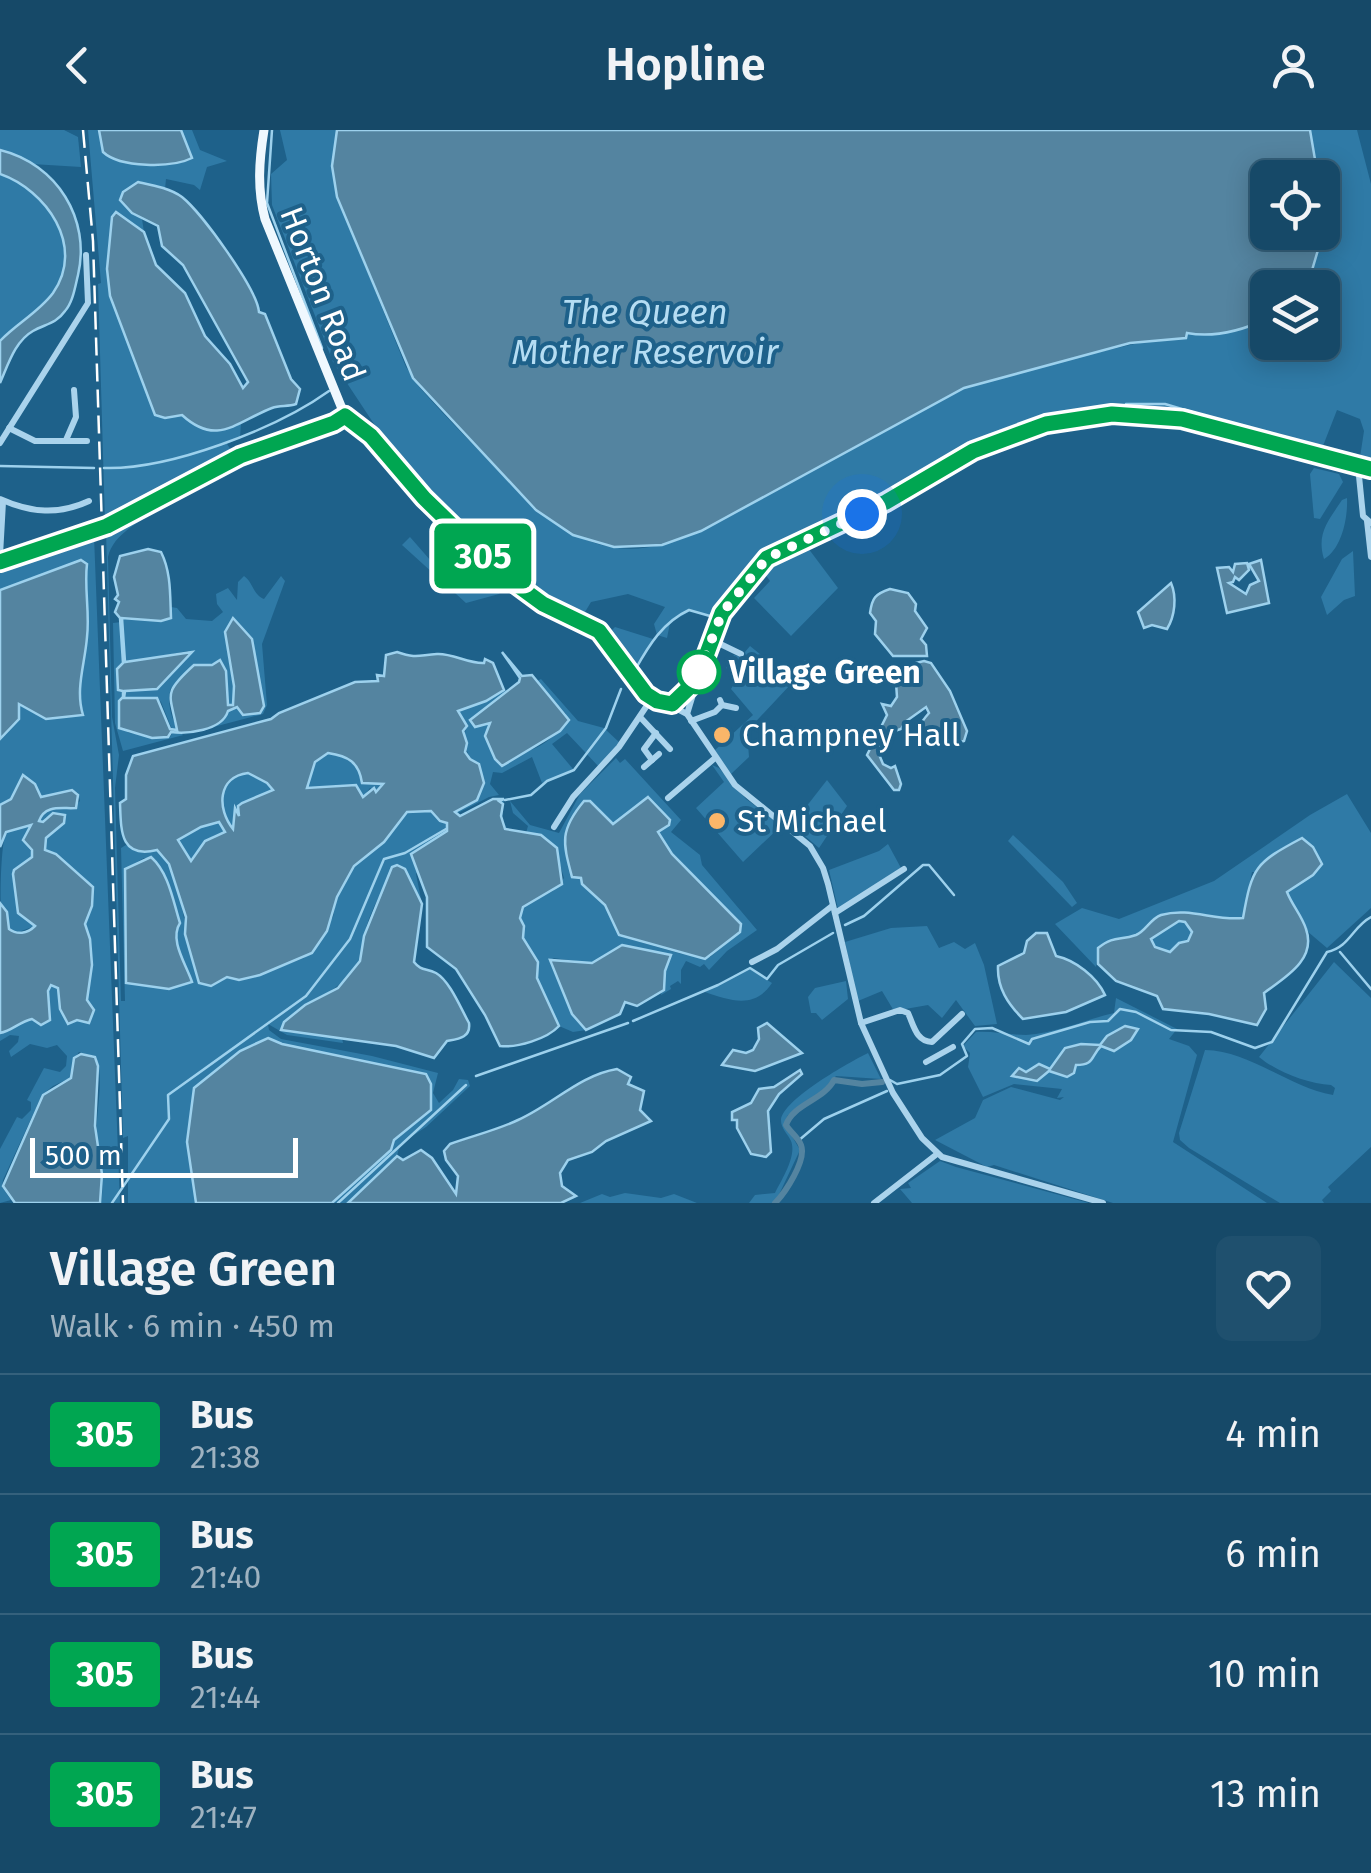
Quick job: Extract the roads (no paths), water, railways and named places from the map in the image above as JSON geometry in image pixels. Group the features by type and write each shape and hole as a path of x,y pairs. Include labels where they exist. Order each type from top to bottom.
{"main road":[{"name":"Horton Road","path":"264,130 259,198 331,389 345,416"},
{"path":"0,559 107,526 216,468 345,416"}],"street":[{"path":"0,443 88,303 86,255"},
{"path":"66,440 76,416 74,390"},
{"path":"689,718 710,638 722,613 767,558 886,502 973,451 1046,424 1112,414 1182,419 1371,469"},
{"path":"345,416 371,436 424,498 502,574 543,604 599,631 652,698 672,704 689,718 736,786 810,846 823,868 861,1023 893,1093 937,1154 1102,1203"},
{"path":"10,428 35,440 87,441"},
{"path":"1358,466 1363,516 1369,522 1371,558"},
{"path":"0,559 2,500 53,512 70,510 89,500"},
{"path":"710,638 741,654"},
{"path":"672,704 697,680"},
{"path":"554,827 573,797 618,749 652,698"},
{"path":"646,708 661,702"},
{"path":"689,718 715,712 721,703 736,708"},
{"path":"640,718 670,749"},
{"path":"644,767 656,757 644,748 656,733"},
{"path":"668,798 715,758"},
{"path":"752,962 904,869"},
{"path":"861,1023 900,1010 908,1014 918,1036 924,1042 932,1042 962,1014"},
{"path":"932,1042 938,1055"},
{"path":"926,1062 953,1046"},
{"path":"874,1203 937,1154"}],"water":[{"path":"99,130 181,130 192,158 160,165 121,161 103,152"},
{"name":"The Queen Mother Reservoir","path":"337,130 1310,130 1315,160 1250,160 1250,250 1318,250 1312,270 1250,270 1250,326 1208,335 1187,333 1186,338 1130,343 964,388 701,531 662,545 614,547 573,535 536,510 413,378 337,197 332,166"},
{"path":"0,150 20,157 53,181 74,215 81,254 68,307 58,319 21,341 0,383 0,341 53,293 65,257 63,239 46,206 17,182 0,174"},
{"path":"138,182 182,197 227,252 259,312 265,314 291,379 300,389 296,404 272,408 216,431 194,424 182,415 155,415 110,296 107,269 112,217 116,212 144,232 156,265 185,293 205,336 230,364 243,388 248,382 183,265 162,246 158,226 132,213 120,200 123,192"},
{"path":"148,549 161,552 164,560 171,618 122,618 125,662 192,652 157,689 125,691 124,698 157,698 170,729 177,730 171,694 177,682 194,665 212,665 220,660 226,671 228,705 233,705 234,686 225,632 233,618 252,639 264,706 260,713 243,715 237,707 212,727 171,732 168,737 152,738 119,728 123,691 118,690 117,669 123,663 114,577 120,556"},
{"path":"81,560 87,564 88,619 80,686 83,715 46,719 19,704 19,719 0,739 0,590"},
{"path":"1261,560 1269,603 1227,613 1217,568 1229,567 1233,572 1235,564 1247,563 1249,570 1229,583 1246,594 1250,585 1259,581 1249,564"},
{"path":"1171,583 1174,606 1167,629 1152,625 1144,628 1138,612"},
{"path":"890,589 908,593 916,604 915,611 927,628 921,639 927,656 893,656 875,634 872,604 875,597"},
{"path":"502,652 522,676 532,675 569,720 560,731 502,766 485,736 490,723 475,727 470,720 519,682"},
{"path":"443,654 478,663 485,659 493,663 504,690 458,711 467,726 463,731 465,752 479,764 484,783 477,800 455,812 460,816 493,799 504,799 499,801 503,804 505,829 541,835 557,848 562,884 523,907 520,918 523,938 538,962 537,978 559,1026 540,1039 500,1046 456,969 427,947 427,897 411,854 447,831 447,823 431,811 407,812 384,842 354,866 337,897 327,931 312,953 260,975 239,980 227,977 211,986 199,983 185,934 186,917 169,864 157,850 136,850 125,840 120,803 126,799 126,775 133,756 271,719 355,682 378,681 377,675 384,676 386,655","holes":["328,753 351,761 362,783 383,784 363,797 356,785 307,788 315,762","248,773 273,790 238,806 239,816 235,808 233,829 224,812 223,795 225,787","219,822 225,832 205,841 191,861 178,840"]},
{"path":"931,663 950,691 967,731 964,741 938,748 921,742 919,730 929,713 926,707 901,729 885,734 878,752 883,764 895,766 901,784 899,790 894,790 867,755 887,715 882,704 891,706 897,697 895,668"},
{"path":"23,775 35,784 41,797 72,790 78,795 76,808 50,810 39,821 53,813 65,815 64,823 46,838 45,850 56,854 93,887 92,906 85,924 92,965 87,1000 94,1010 89,1023 77,1020 68,1024 60,1009 58,988 51,985 50,1020 41,1025 32,1019 0,1033 0,903 7,912 9,929 22,933 35,926 18,913 13,874 32,857 32,850 23,840 31,825 6,832 0,847 0,805 11,799"},
{"path":"648,797 670,820 658,832 672,854 741,924 740,932 705,959 619,935 605,905 582,884 581,878 572,877 565,838 570,821 584,801 590,801 613,824"},
{"path":"1302,838 1313,847 1322,864 1287,892 1306,929 1307,950 1297,967 1264,993 1266,1009 1257,1025 1163,1009 1157,996 1116,981 1098,964 1098,948 1136,935 1161,915 1243,918 1258,868","holes":["1179,921 1185,922 1192,932 1188,941 1170,952 1155,947 1151,939"]},
{"path":"151,857 170,888 180,923 177,944 192,982 169,989 126,983 125,869"},
{"path":"392,867 405,869 422,904 414,962 446,982 469,1023 468,1032 447,1041 434,1058 396,1046 281,1030 284,1022 305,1005 338,988 360,961 364,936"},
{"path":"1036,933 1047,933 1056,956 1085,970 1105,995 1066,1012 1023,1019 1004,995 998,966 1024,953 1027,941"},
{"path":"622,945 671,955 664,990 637,1006 625,1002 620,1014 586,1030 572,1014 550,960 592,963"},
{"path":"767,1023 802,1053 755,1071 722,1065 733,1050 753,1050 759,1039 758,1028"},
{"path":"1125,1026 1138,1029 1131,1040 1114,1051 1101,1046 1089,1062 1076,1065 1074,1073 1067,1077 1049,1071 1037,1081 1012,1076 1019,1068 1026,1072 1039,1064 1050,1069 1065,1048 1100,1045"},
{"path":"268,1038 426,1074 431,1084 431,1110 394,1140 391,1150 332,1203 196,1203 187,1142 194,1088 240,1051"},
{"path":"81,1054 95,1057 98,1066 95,1126 102,1174 100,1203 15,1203 3,1186 43,1095 71,1078 74,1058"},
{"path":"617,1069 631,1077 628,1084 644,1091 640,1110 651,1121 568,1160 560,1173 562,1186 576,1196 561,1203 348,1203 397,1156 403,1160 421,1150 432,1158 456,1194 458,1176 444,1151 450,1144 518,1120 591,1077"},
{"path":"800,1070 802,1074 779,1094 768,1111 771,1152 766,1157 751,1154 737,1128 737,1120 732,1120 732,1112 751,1103 759,1089 774,1087"}],"waterway":[{"path":"272,130 267,203 322,348"},
{"path":"104,468 190,455 252,433 329,391"},
{"path":"1126,404 1165,404 1273,436"},
{"path":"1283,440 1311,450"},
{"path":"1353,461 1371,466"},
{"path":"0,466 94,468"},
{"path":"635,670 664,628 689,610 710,616 750,566"},
{"path":"505,800 531,795 547,781 574,770 606,728 621,689"},
{"path":"112,1203 169,1119 168,1095 306,996 350,939 384,859 405,853 446,829"},
{"path":"845,925 864,916 923,865 929,865 954,895"},
{"path":"890,1080 897,1084 940,1075 967,1056 962,1044 975,1029 992,1028 1029,1044 1032,1039 1090,1022 1108,1021 1120,1009 1136,1012 1171,1030 1211,1032 1255,1048 1272,1042 1327,952 1341,946 1371,917"},
{"path":"633,1021 750,968 767,979 778,965 833,933"},
{"path":"1340,952 1371,989"},
{"path":"476,1076 628,1023"},
{"path":"775,1203 801,1159 801,1145 786,1125 790,1118 834,1080 882,1082"},
{"path":"338,1203 466,1085"},
{"path":"798,1141 824,1119 887,1091"}],"railway":[{"path":"83,130 93,241 123,1203"}],"place":[{"name":"Village Green","path":"699,672"},
{"name":"Champney Hall","path":"722,735"},
{"name":"St Michael","path":"717,821"}]}
